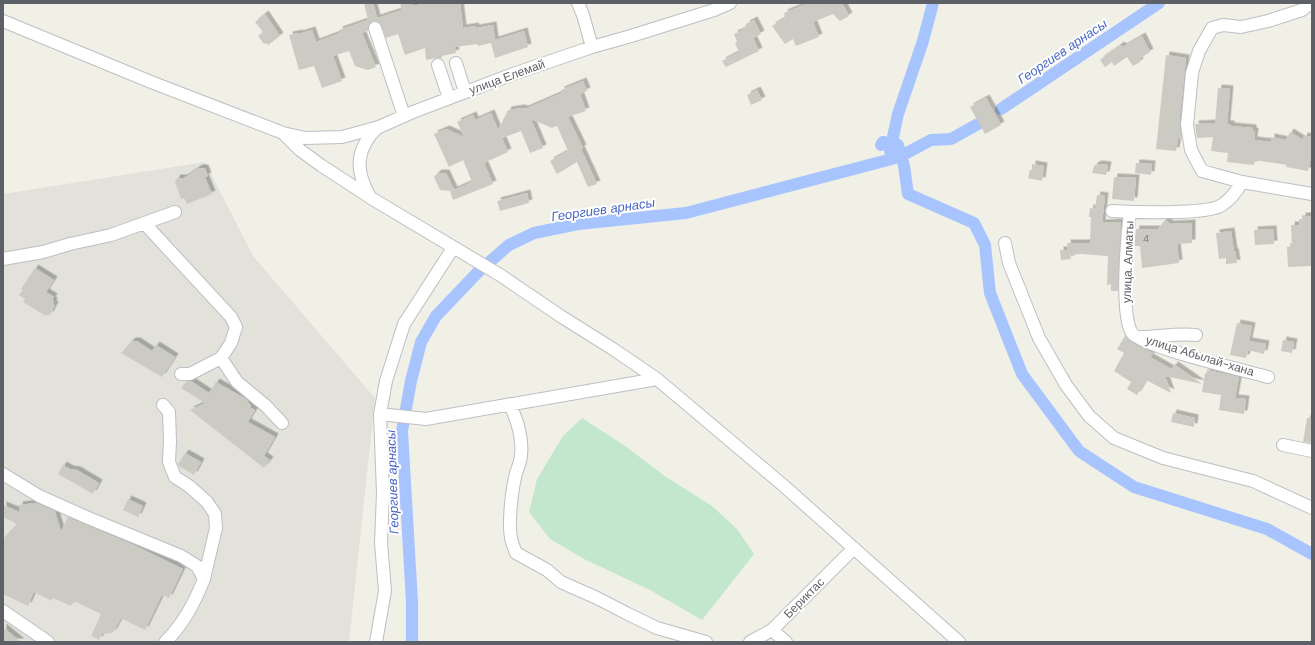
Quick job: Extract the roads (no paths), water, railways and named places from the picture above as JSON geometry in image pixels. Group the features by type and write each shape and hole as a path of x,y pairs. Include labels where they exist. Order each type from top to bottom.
{"street":[{"path":"578,3 592,47"},
{"name":"улица Елемай","path":"283,133 305,138 342,137 379,127 449,98 592,47 714,10 730,3"},
{"path":"1311,3 1302,10 1268,21 1241,27 1223,25 1212,28 1199,52 1192,73 1186,125 1191,150 1202,171 1242,182 1312,194"},
{"path":"3,21 151,82 283,133 305,154 371,198 452,248 500,275 657,379 772,475 853,549 959,642"},
{"path":"375,28 404,116"},
{"path":"456,63 465,92"},
{"path":"438,65 449,98"},
{"path":"371,198 363,185 360,174 359,158 371,134 379,127"},
{"path":"1112,211 1174,212 1204,210 1221,206 1236,192 1242,182"},
{"path":"3,259 43,252 70,244 111,235 175,212"},
{"name":"улица. Алматы","path":"1130,212 1125,284 1128,324 1135,335"},
{"path":"145,224 231,317 236,327 231,343 221,358 190,374 181,374"},
{"path":"1005,243 1009,263 1039,338 1066,385 1089,416 1114,438 1162,458 1253,481 1312,508"},
{"path":"376,642 385,591 381,543 383,494 382,414 386,381 404,324 452,248"},
{"path":"1135,335 1157,337 1176,334 1196,336"},
{"name":"улица Абылай-хана","path":"1135,335 1155,345 1268,377"},
{"path":"221,358 236,382 266,406 282,423"},
{"path":"382,414 426,419 657,379"},
{"path":"510,404 519,427 522,457 516,473 511,515 511,538 516,553 547,570 560,582 597,598 657,628 706,642"},
{"path":"163,405 169,412 169,462 175,477 189,486 207,502 215,514 216,528 204,579 196,599 165,642"},
{"path":"1283,445 1312,451"},
{"path":"3,474 39,496 181,556 197,566 204,579"},
{"name":"Бериктас","path":"750,642 772,630 853,549"},
{"path":"3,611 48,642"},
{"path":"772,630 786,642"}],"waterway":[{"path":"890,151 898,114 923,41 933,3"},
{"name":"Георгиев арнасы","path":"1001,109 1159,3"},
{"name":"Георгиев арнасы","path":"412,642 412,602 402,431 411,381 421,342 436,316 479,271 509,245 534,233 578,224 686,213 888,160 901,156 931,140 951,139 978,124"},
{"path":"881,145 883,142 898,145 904,166 908,194 974,223 985,245 990,293 1022,374 1079,451 1134,487 1267,529 1312,554"}]}
